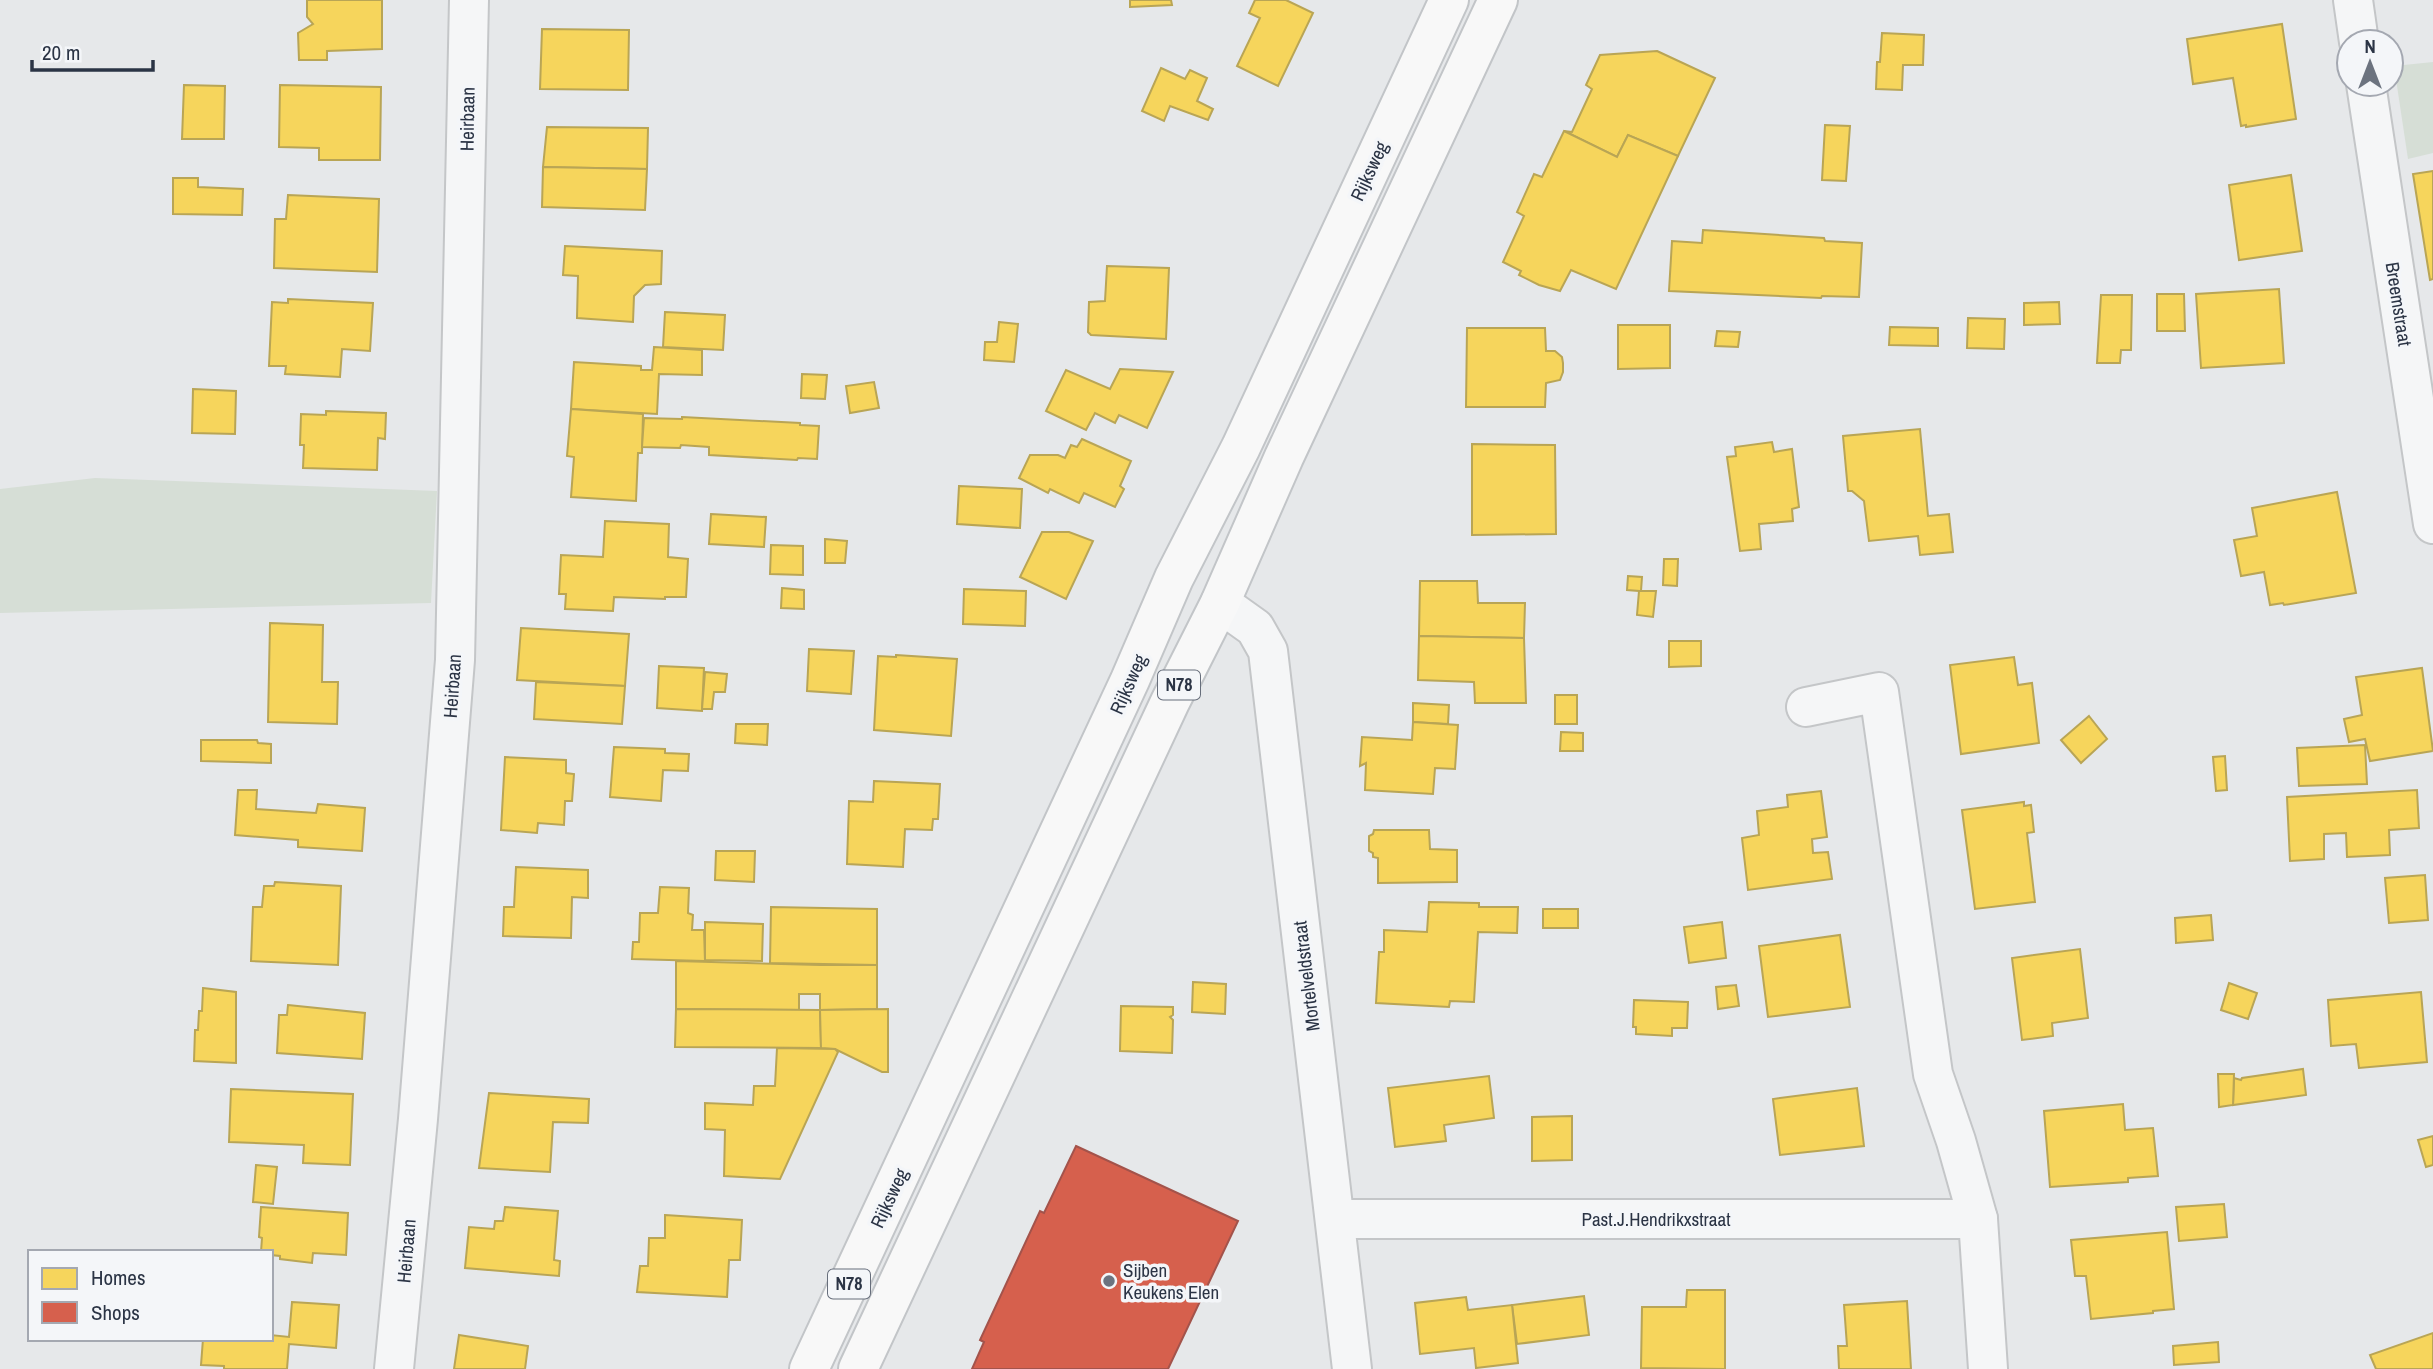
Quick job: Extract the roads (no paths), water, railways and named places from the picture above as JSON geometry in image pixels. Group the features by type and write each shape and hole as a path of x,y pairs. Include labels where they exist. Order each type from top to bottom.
{"main road":[{"name":"Rijksweg","path":"809,1369 1124,693 1174,578 1241,447 1449,0"},
{"name":"N78","path":"858,1369 1170,702 1220,603 1284,457 1498,0"}],"street":[{"name":"Heirbaan","path":"394,1369 455,660 469,0"},
{"path":"2353,0 2357,28"},
{"name":"Breemstraat","path":"2368,98 2433,524"},
{"name":"Mortelveldstraat","path":"1220,603 1255,628 1268,651 1352,1369"},
{"path":"1806,707 1879,692 1933,1074 1956,1141 1978,1219 1988,1369"},
{"name":"Past.J.Hendrikxstraat","path":"1335,1219 1978,1219"}],"place":[{"name":"Sijben Keukens Elen","path":"1109,1281"}]}
